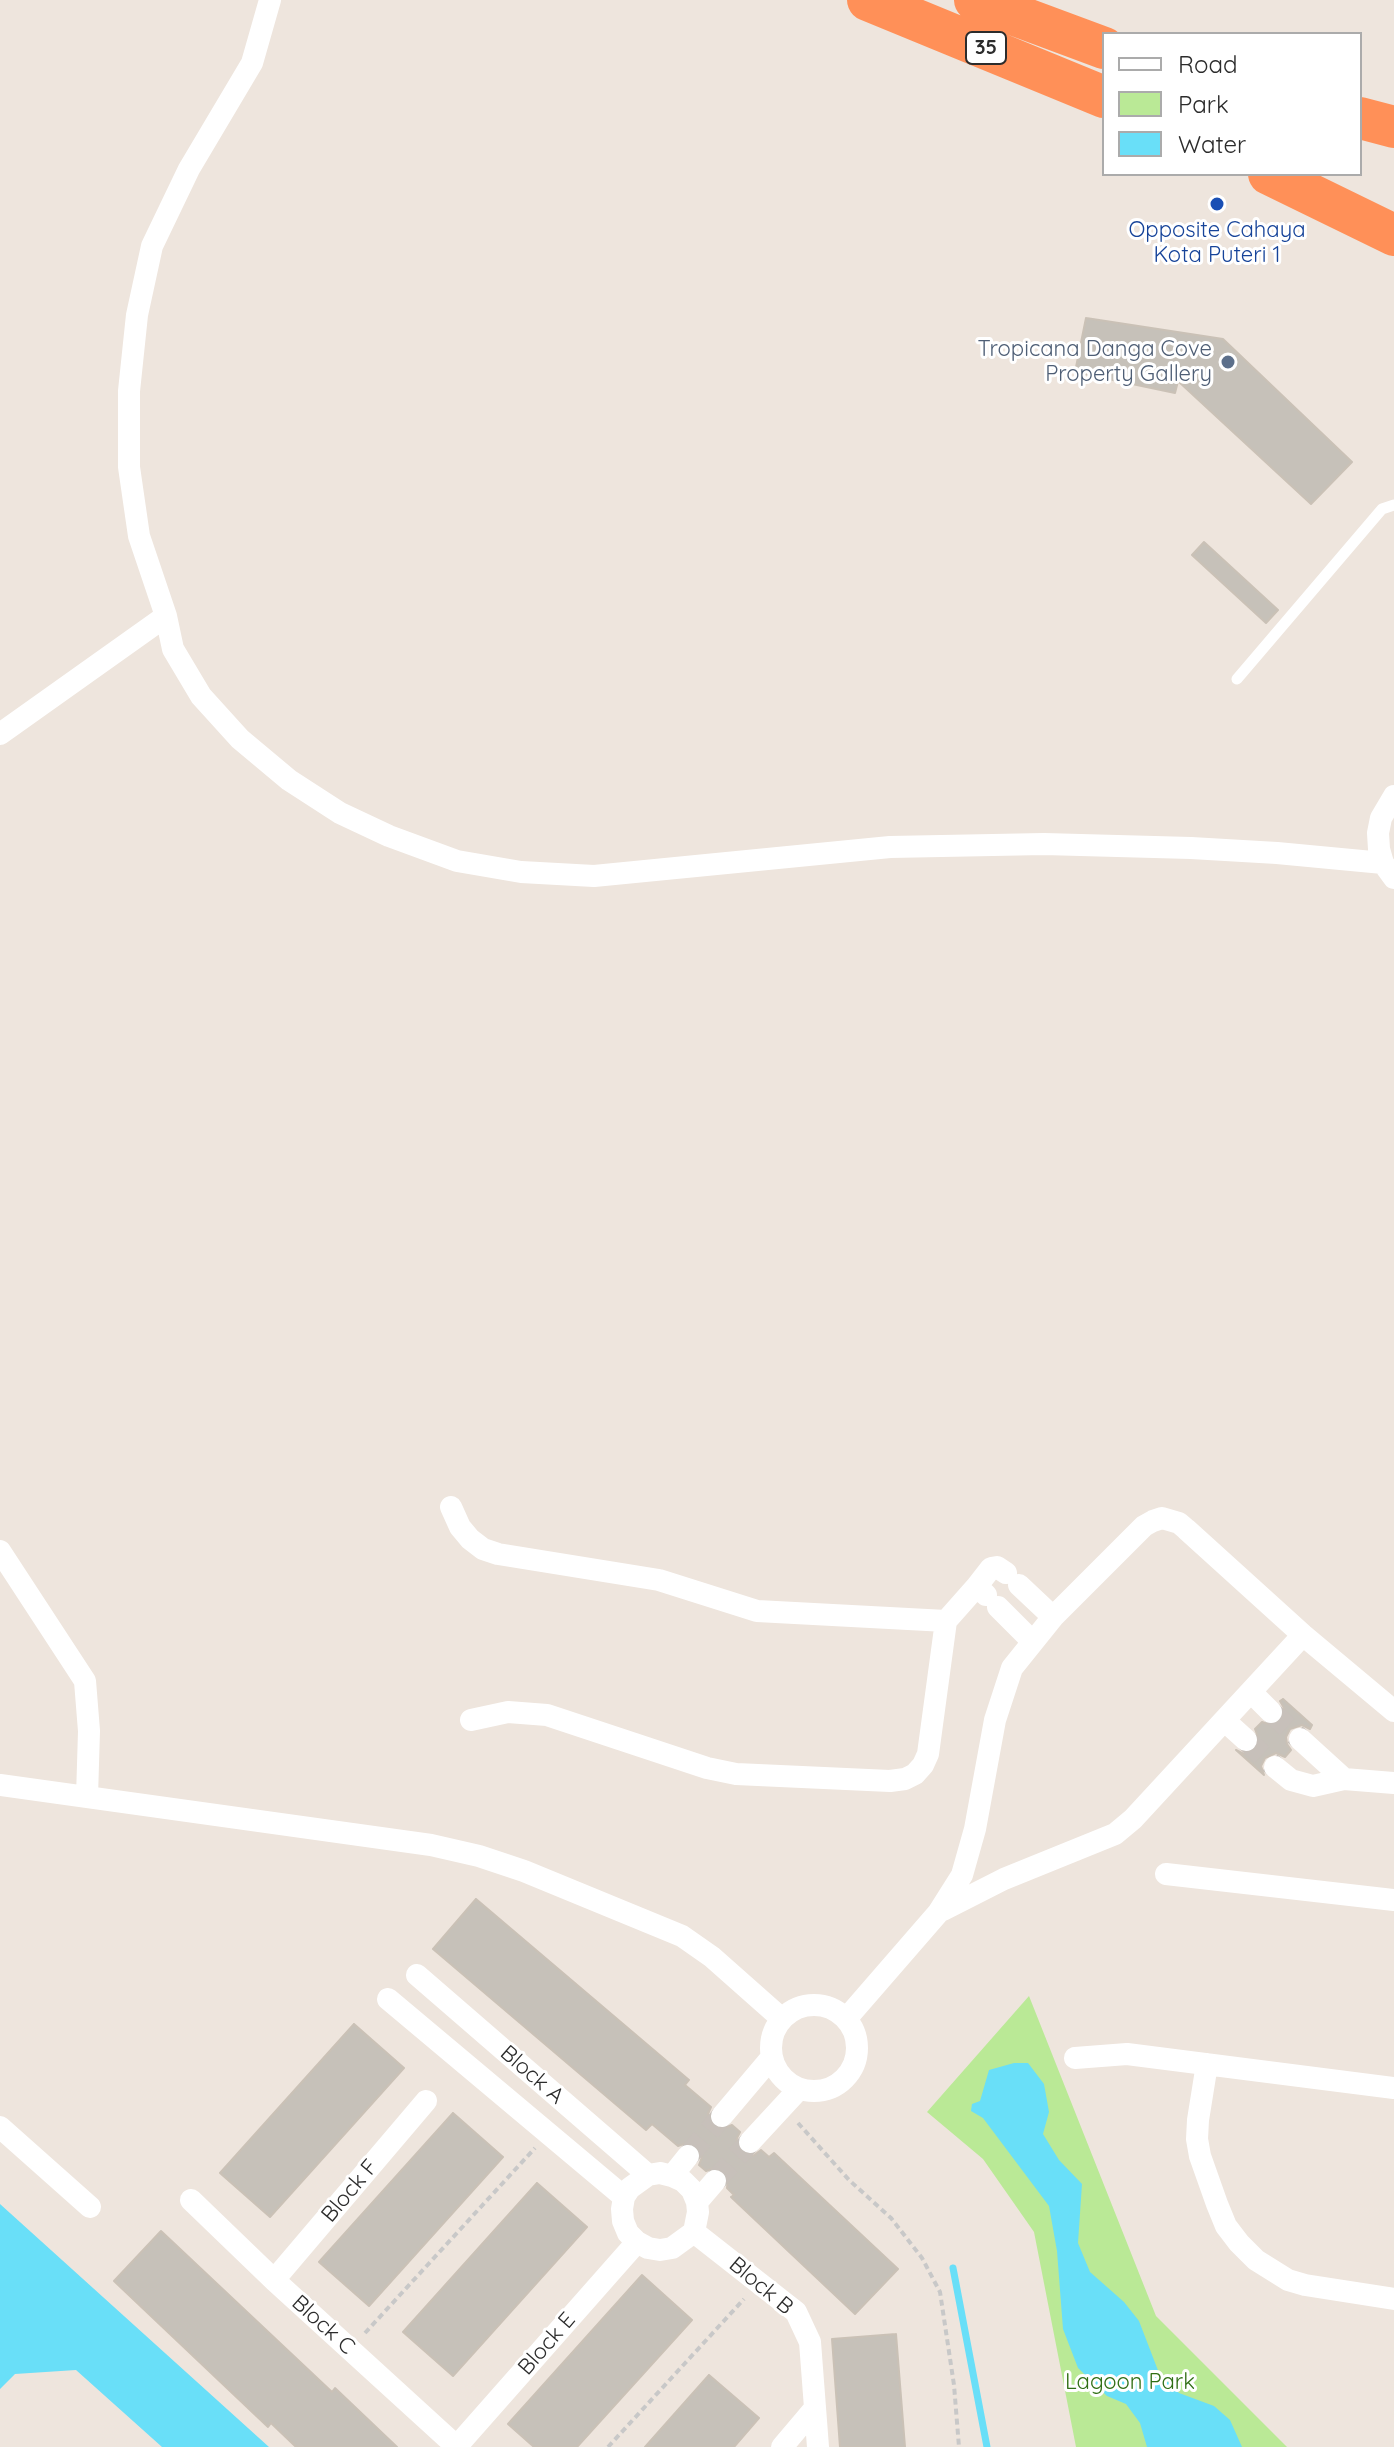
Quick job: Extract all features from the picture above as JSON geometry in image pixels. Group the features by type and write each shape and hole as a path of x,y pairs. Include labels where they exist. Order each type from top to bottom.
{"highway":[{"name":"35","path":"868,0 1102,96"},
{"name":"35","path":"975,0 1102,47"},
{"path":"1273,176 1394,235"},
{"path":"1338,207 1394,223"}],"street":[{"path":"270,0 252,63 189,169 152,246 137,315 129,391 129,467 139,536 166,616 173,649 201,696 240,739 289,780 340,813 389,836 457,861 521,872 594,876 890,847 1044,844 1277,853 1389,871"},
{"path":"0,734 166,616"},
{"path":"1389,871 1379,849 1378,833 1381,818 1394,796"},
{"path":"451,1507 460,1527 483,1549 659,1580 757,1611 946,1621 987,1596"},
{"path":"846,2019 938,1913 962,1875 969,1856 995,1720 1012,1668 1053,1617 1144,1526 1162,1518 1179,1523 1303,1635 1394,1711"},
{"path":"0,1551 85,1681 89,1731 87,1797"},
{"path":"987,1596 991,1568 997,1567 1053,1617"},
{"path":"987,1596 1032,1641"},
{"path":"471,1720 508,1712 547,1715 707,1768 736,1774 890,1781 905,1779 915,1774 928,1754 946,1621"},
{"path":"938,1913 991,1885 1115,1834 1133,1819 1303,1635"},
{"path":"1251,1692 1271,1712"},
{"path":"1225,1721 1246,1740"},
{"path":"1300,1739 1344,1779"},
{"path":"1275,1767 1291,1780 1313,1786 1344,1779 1394,1783"},
{"path":"0,1785 431,1845 479,1856 524,1871 682,1936 712,1957 782,2019"},
{"path":"1166,1874 1394,1900"},
{"name":"Block A","path":"417,1975 648,2175"},
{"path":"388,1999 624,2197"},
{"path":"750,2142 791,2097 827,2090 850,2073 856,2060 854,2032 846,2019 835,2010 807,2005 793,2010 774,2030 770,2044 771,2058 791,2097"},
{"path":"1075,2058 1127,2054 1394,2088"},
{"path":"722,2116 771,2058"},
{"path":"1207,2064 1198,2120 1200,2156 1221,2215 1239,2243 1256,2260 1288,2280 1394,2299"},
{"name":"Block F","path":"274,2280 426,2101"},
{"path":"0,2127 90,2207"},
{"path":"672,2176 688,2156"},
{"path":"660,2173 683,2181 692,2190 697,2202 694,2232 672,2248 648,2248 637,2242 628,2233 623,2221 624,2197 638,2180 648,2175 660,2173"},
{"path":"697,2202 715,2181"},
{"name":"Block C","path":"191,2200 457,2447"},
{"name":"Block B","path":"694,2232 796,2312 810,2342 818,2447"},
{"name":"Block E","path":"457,2447 637,2242"},
{"path":"782,2447 815,2408"}],"lane":[{"path":"1237,679 1382,509 1394,505"}],"path":[{"path":"791,2097 819,2149 891,2218 922,2258 940,2292 954,2385 959,2447"},
{"path":"350,2349 548,2133"},
{"path":"608,2447 759,2283"}],"green space":[{"name":"Lagoon Park","path":"1029,1996 1156,2316 1287,2447 1076,2447 1034,2232 983,2159 927,2112"}],"water":[{"path":"1014,2063 1028,2063 1044,2084 1049,2112 1043,2134 1059,2160 1082,2184 1078,2243 1090,2272 1124,2302 1139,2321 1159,2373 1179,2393 1214,2406 1230,2420 1242,2447 1147,2447 1140,2423 1126,2404 1107,2396 1078,2368 1063,2329 1057,2251 1049,2206 983,2118 971,2111 972,2104 980,2101 989,2070"},
{"path":"0,2204 269,2447 162,2447 76,2370 15,2374 0,2389"}],"building":[{"path":"1086,318 1223,339 1352,462 1311,504 1178,381 1175,393 1075,372"},
{"path":"1204,542 1278,610 1266,623 1192,555"},
{"path":"1283,1699 1312,1725 1310,1729 1302,1725 1290,1729 1286,1737 1291,1750 1285,1757 1276,1753 1265,1758 1261,1766 1264,1775 1236,1750 1244,1754 1256,1750 1260,1742 1255,1729 1262,1722 1274,1726 1281,1721 1285,1715 1280,1701"},
{"path":"476,1899 689,2080 685,2085 711,2107 708,2114 712,2126 720,2130 732,2125 740,2132 736,2145 741,2153 753,2156 761,2150 769,2157 774,2153 898,2269 855,2314 731,2197 734,2195 727,2188 725,2171 717,2167 706,2171 699,2165 702,2157 697,2146 689,2142 678,2146 652,2124 646,2130 433,1949"},
{"path":"354,2024 404,2068 270,2217 220,2173"},
{"path":"453,2113 503,2157 369,2306 319,2262"},
{"path":"537,2183 587,2227 453,2376 403,2332"},
{"path":"161,2231 332,2392 335,2388 397,2447 296,2447 271,2423 268,2427 114,2281"},
{"path":"642,2275 692,2320 577,2447 534,2447 508,2424"},
{"path":"896,2334 905,2447 840,2447 832,2339"},
{"path":"709,2375 759,2418 734,2447 645,2447"}],"waterway":[{"path":"953,2268 987,2447"}],"tunnel":[{"path":"1271,1712 1300,1739"},
{"path":"1246,1740 1275,1767"},
{"path":"688,2156 722,2116"},
{"path":"715,2181 750,2142"}],"place":[{"name":"Opposite Cahaya Kota Puteri 1","path":"1217,204"},
{"name":"Tropicana Danga Cove Property Gallery","path":"1228,362"}]}
